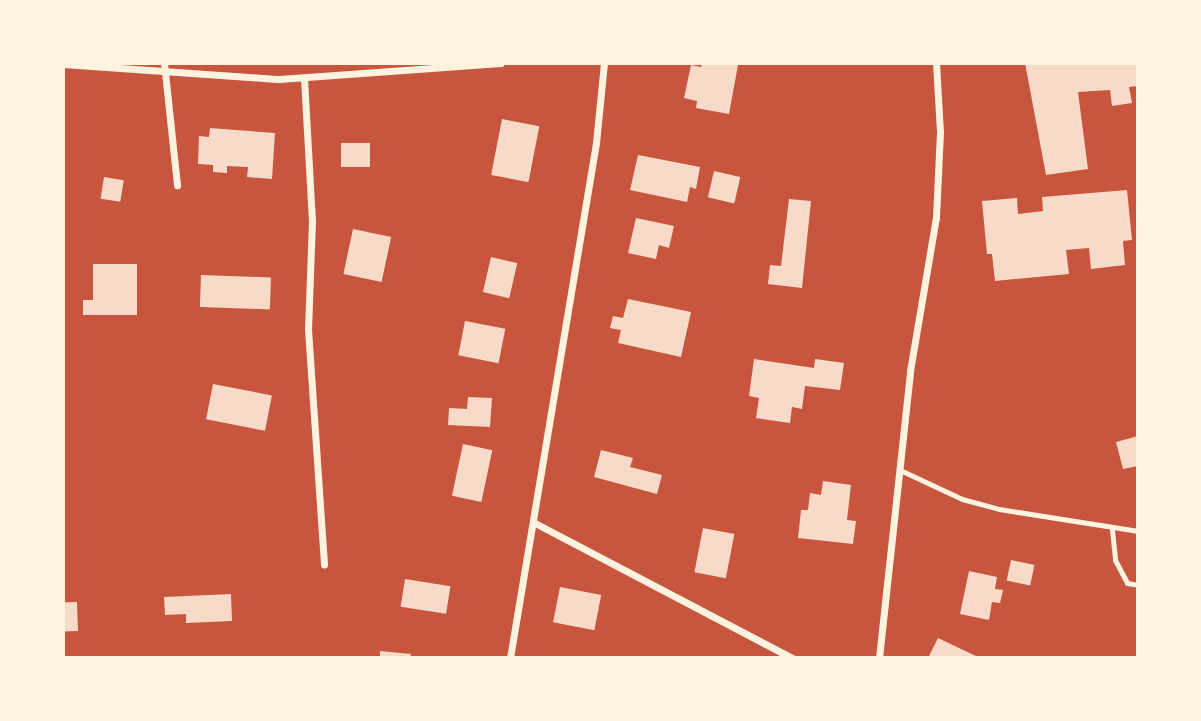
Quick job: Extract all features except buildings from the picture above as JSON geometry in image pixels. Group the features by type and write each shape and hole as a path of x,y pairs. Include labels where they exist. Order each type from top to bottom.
{"street":[{"path":"164,63 177,185"},
{"path":"63,64 164,73 304,78 500,63"},
{"path":"510,658 596,143 604,63"},
{"path":"879,658 892,514 901,470 910,371 927,280 939,174 936,63"},
{"path":"304,78 312,220 308,329 324,564"},
{"path":"533,522 792,658"}],"lane":[{"path":"901,470 962,499 1112,530 1138,531"},
{"path":"1112,530 1115,560 1127,583 1138,585"}]}
